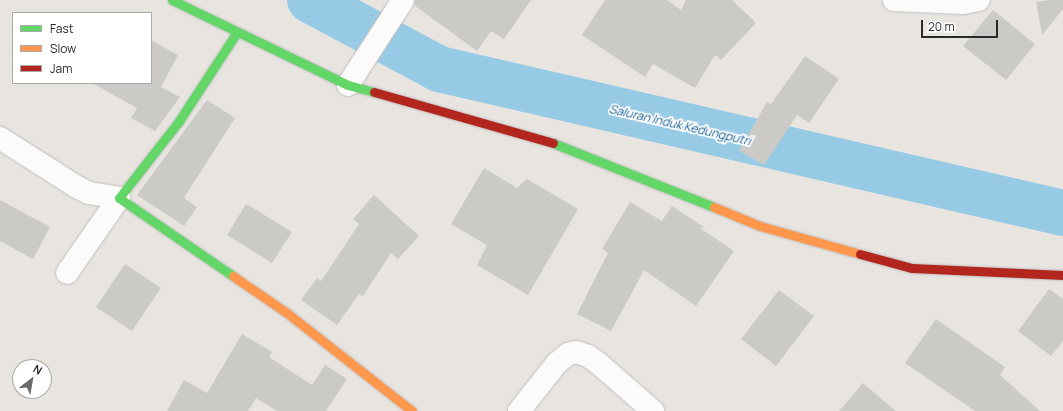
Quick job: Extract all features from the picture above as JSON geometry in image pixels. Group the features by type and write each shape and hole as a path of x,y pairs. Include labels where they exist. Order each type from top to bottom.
{"street":[{"path":"172,0 348,85 561,145 760,226 912,268 1063,274"},
{"path":"348,85 403,0"},
{"path":"894,0 963,3 979,0"},
{"path":"67,273 119,198 179,121 237,32"},
{"path":"0,138 77,188 89,193 119,198 287,312 412,411"},
{"path":"519,411 557,363 568,354 576,352 588,356 598,363 653,411"}],"building":[{"path":"415,0 531,0 504,39 491,31 477,51 414,5"},
{"path":"605,0 667,0 681,10 686,0 732,0 756,23 721,60 715,55 695,88 653,64 645,77 582,35"},
{"path":"1063,0 1063,9 1042,35 1036,2"},
{"path":"993,10 1035,44 1006,80 963,46"},
{"path":"152,41 178,55 161,87 180,97 155,131 131,118 137,108 94,84 152,84"},
{"path":"805,56 839,79 809,123 797,115 764,165 739,151 767,102 771,104"},
{"path":"207,100 235,118 184,198 197,207 184,226 137,195"},
{"path":"484,168 517,188 527,179 578,209 528,295 477,265 487,245 451,224"},
{"path":"374,195 419,236 398,259 391,253 363,296 359,294 337,325 301,300 317,278 321,281 359,224 353,219"},
{"path":"0,200 50,227 33,259 0,241"},
{"path":"630,202 662,221 672,206 704,227 700,228 734,251 696,306 644,270 611,331 577,314 608,253 602,249"},
{"path":"246,204 292,232 272,263 227,235"},
{"path":"125,264 161,288 132,331 96,307"},
{"path":"1049,289 1063,299 1063,341 1051,356 1018,331"},
{"path":"779,290 814,316 776,366 741,339"},
{"path":"936,319 1005,367 1000,375 1040,411 975,411 905,363"},
{"path":"242,334 272,352 269,357 312,385 325,365 347,379 326,411 277,411 256,398 248,411 167,411 184,380 207,393"},
{"path":"863,383 896,411 839,411"}],"waterway":[{"name":"Saluran Induk Kedungputri","path":"310,0 439,69 1063,213"}],"traffic: fast":[{"path":"172,0 348,85 374,92"},
{"path":"233,276 119,198 179,121 237,32"},
{"path":"553,143 714,207"}],"traffic: slow":[{"path":"714,207 760,226 860,254"},
{"path":"233,276 287,313 412,411"}],"traffic: jam":[{"path":"374,92 553,143"},
{"path":"860,254 912,268 1063,275"}]}
